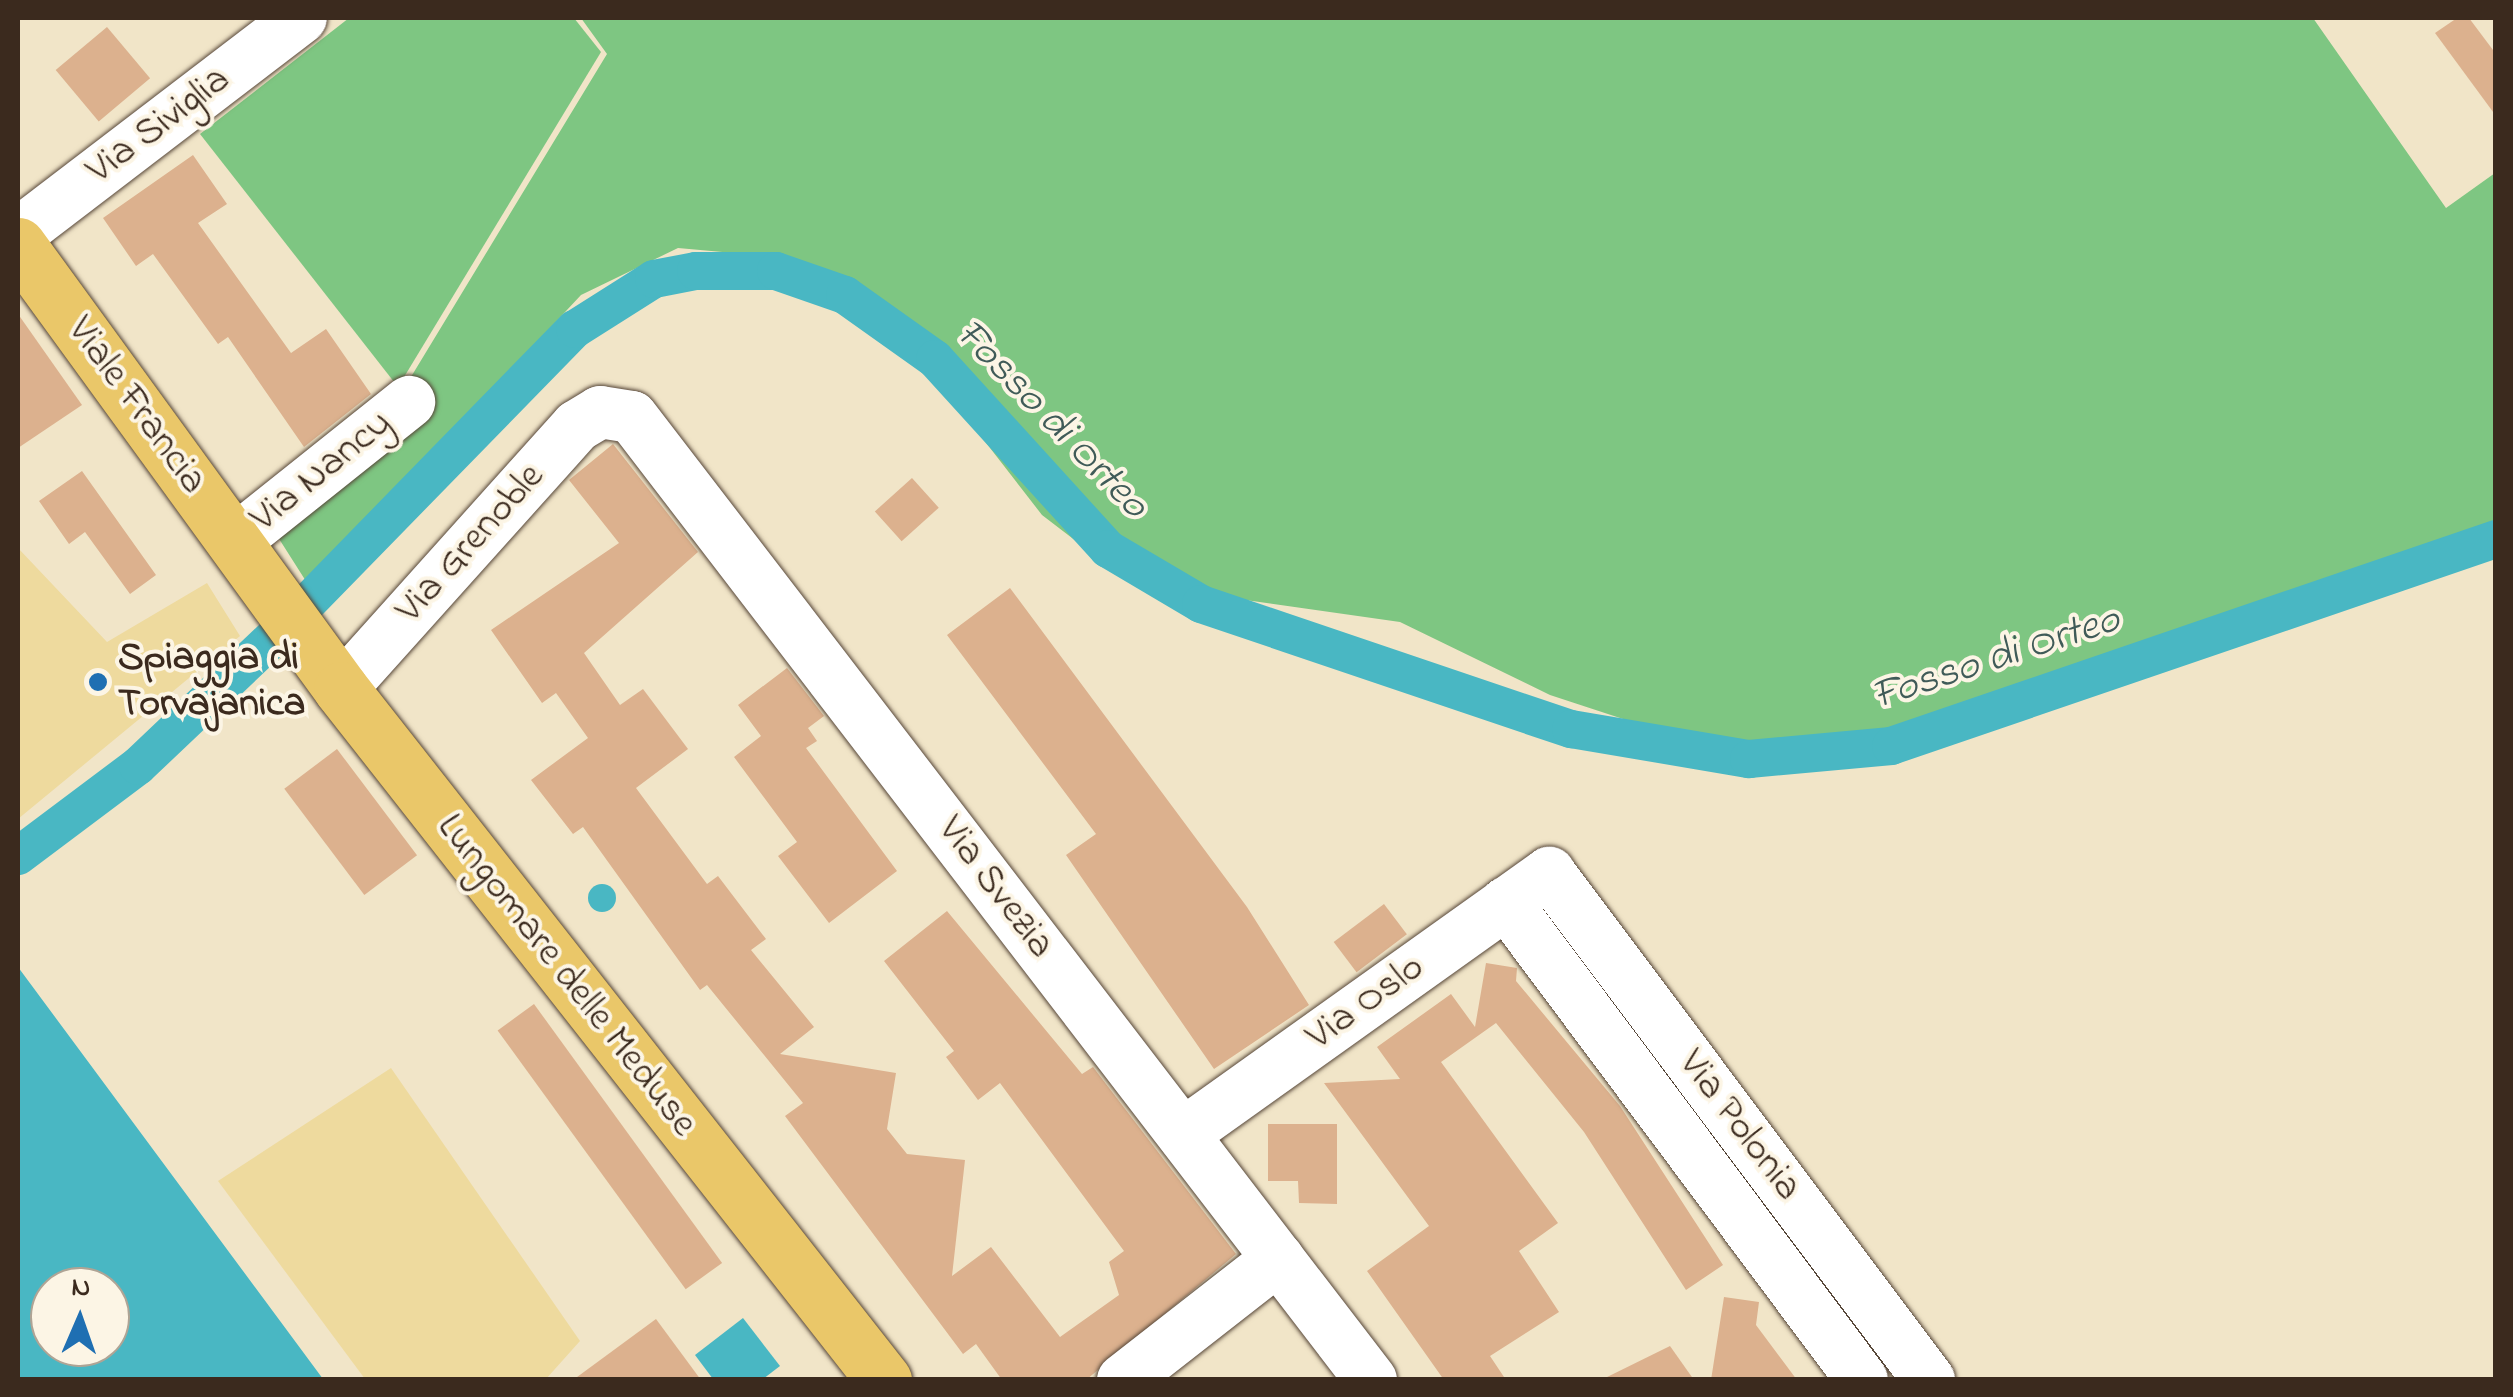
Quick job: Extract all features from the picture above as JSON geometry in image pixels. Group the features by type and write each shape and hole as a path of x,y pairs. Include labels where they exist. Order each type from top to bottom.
{"main road":[{"name":"Viale Francia","path":"18,245 245,554"},
{"name":"Lungomare delle Meduse","path":"245,554 335,681 884,1380"}],"street":[{"name":"Via Siviglia","path":"18,234 300,18"},
{"name":"Via Nancy","path":"245,554 410,402"},
{"name":"Via Grenoble","path":"335,681 577,426 610,411"},
{"name":"Via Svezia","path":"610,411 643,426 1370,1380"},
{"name":"Via Oslo","path":"1183,1134 1549,873"},
{"name":"Via Polonia","path":"1549,873 1929,1380"},
{"name":"Via Polonia","path":"1506,903 1862,1380"},
{"path":"1123,1380 1278,1259"}],"green space":[{"path":"349,18 574,18 601,52 398,387 200,134"},
{"path":"581,18 2313,18 2446,208 2495,173 2495,521 2394,565 2318,613 2121,684 1986,705 1881,738 1779,747 1681,738 1550,695 1400,622 1132,584 1042,515 914,350 863,304 789,258 678,248 581,295 309,586 269,523 400,395 607,54"}],"sand":[{"name":"Spiaggia di Torvajanica","path":"18,548 107,642 207,583 240,636 18,819"},
{"path":"391,1068 580,1341 546,1379 365,1379 218,1181"}],"water":[{"path":"602,884 612,888 616,898 612,908 602,912 592,908 588,898 592,888"},
{"path":"18,967 323,1379 18,1379"},
{"path":"743,1318 780,1366 763,1379 713,1379 695,1355"}],"building":[{"path":"2457,18 2469,18 2496,54 2496,116 2435,33"},
{"path":"107,27 150,78 99,121 56,70"},
{"path":"193,155 227,204 198,223 291,353 326,329 371,394 304,447 228,337 218,344 153,254 136,266 103,218"},
{"path":"18,314 82,405 18,448"},
{"path":"613,444 698,552 584,653 620,705 643,689 688,749 636,788 707,884 718,876 766,939 751,950 814,1027 780,1054 896,1073 887,1129 907,1154 965,1160 952,1276 991,1247 1060,1337 1119,1295 1109,1262 1124,1251 1000,1083 978,1100 946,1057 954,1051 884,961 947,911 1082,1074 1093,1067 1236,1254 1086,1380 1002,1380 976,1344 963,1354 785,1116 803,1103 707,985 700,990 583,827 573,834 531,780 588,738 556,693 542,703 491,630 619,543 569,480"},
{"path":"82,471 156,575 130,594 85,532 69,544 39,501"},
{"path":"912,478 939,508 902,541 875,511"},
{"path":"1010,588 1247,907 1309,1005 1214,1069 1066,855 1096,834 947,635"},
{"path":"787,668 824,716 808,728 817,741 806,748 897,871 829,923 778,856 797,842 734,757 761,736 738,705"},
{"path":"337,749 417,855 364,895 284,789"},
{"path":"1384,904 1407,934 1357,972 1334,942"},
{"path":"1486,963 1517,968 1516,981 1620,1106 1723,1265 1686,1290 1584,1132 1496,1023 1441,1062 1558,1223 1519,1251 1559,1312 1490,1356 1506,1380 1444,1380 1367,1271 1429,1226 1324,1083 1400,1079 1377,1047 1451,994 1475,1027"},
{"path":"534,1004 722,1263 686,1289 498,1030"},
{"path":"1268,1124 1337,1124 1337,1204 1299,1203 1298,1181 1268,1181"},
{"path":"1724,1297 1759,1302 1756,1325 1797,1380 1711,1380"},
{"path":"656,1319 701,1380 573,1380"},
{"path":"1670,1346 1694,1380 1601,1380"}],"waterway":[{"name":"Fosso di Orteo","path":"18,856 138,766 276,635 575,329 654,279 696,271 776,271 845,295 935,359 1108,549 1201,604 1571,729 1749,759 1891,746 2496,539"}],"place":[{"name":"Spiaggia di Torvajanica","path":"98,682"}]}
